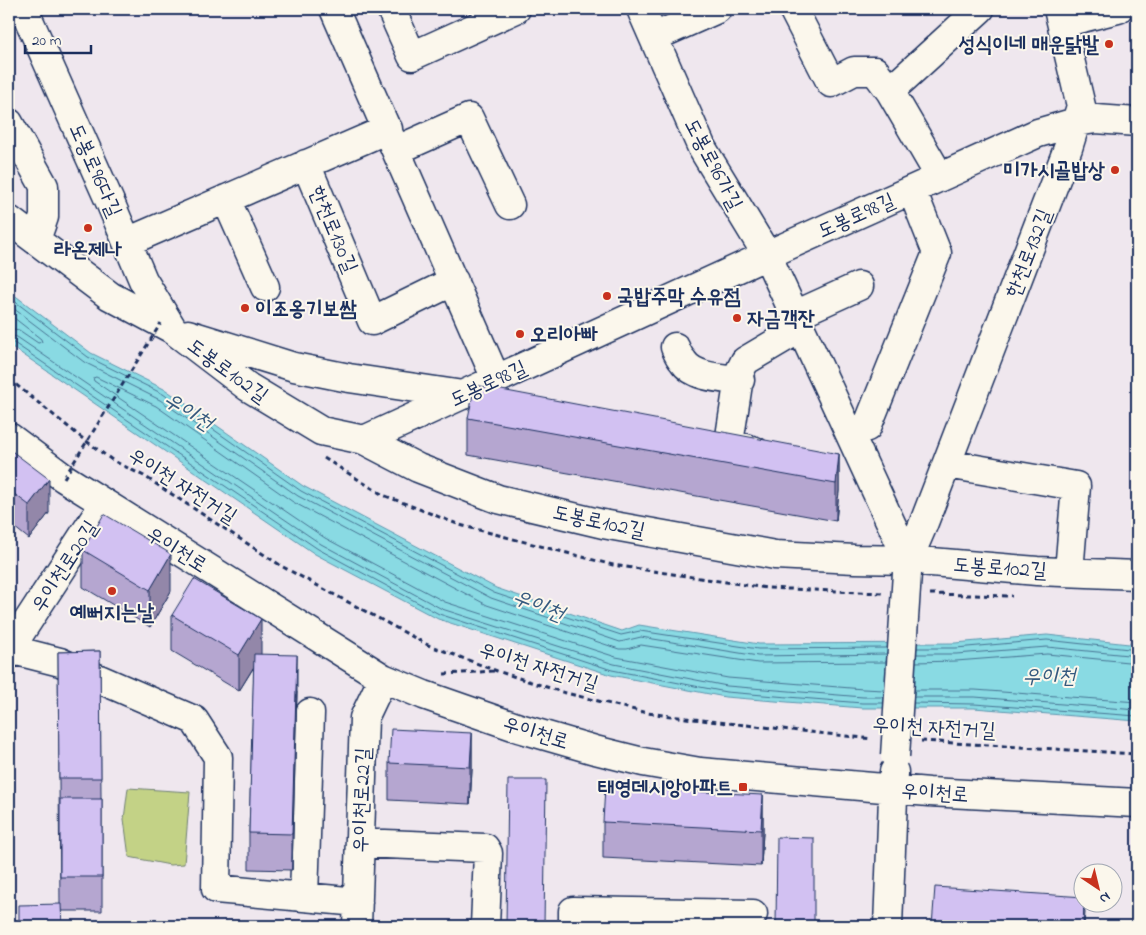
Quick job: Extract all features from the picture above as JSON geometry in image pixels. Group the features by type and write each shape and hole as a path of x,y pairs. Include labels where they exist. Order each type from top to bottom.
{"street":[{"name":"도봉로96다길","path":"24,9 142,280 167,326"},
{"path":"334,9 393,139 496,380"},
{"path":"391,9 412,56 516,9"},
{"name":"도봉로96가길","path":"641,9 702,148 767,255 907,566"},
{"path":"654,37 716,9"},
{"path":"793,9 831,83 854,70 876,71 890,91 940,177"},
{"path":"890,91 980,9"},
{"path":"1060,16 1118,9"},
{"name":"한천로132길","path":"907,566 1068,148 1076,122 1080,106 1060,16"},
{"name":"한천로130길","path":"127,242 306,164 469,118 510,205"},
{"name":"도봉로98길","path":"364,440 1038,133 1076,122 1096,119 1137,122"},
{"path":"9,123 44,186 44,217 36,240"},
{"name":"한천로130길","path":"306,164 372,321 454,281"},
{"name":"도봉로98길","path":"867,426 937,253 912,190"},
{"path":"226,199 265,287"},
{"name":"도봉로102길","path":"9,220 110,296 167,326 248,387 321,431 364,440 418,468 498,499 603,524 775,554 907,566 1137,574"},
{"path":"729,443 740,370 745,361 798,322 859,286"},
{"name":"도봉로102길","path":"167,326 294,367 349,378 463,395"},
{"path":"675,347 683,363 692,370 710,376 740,380"},
{"path":"700,436 776,458"},
{"name":"우이천로","path":"9,437 64,478 104,504 384,678 424,695 519,728 643,762 700,772 893,789 1137,803"},
{"name":"도봉로102길","path":"947,464 1076,486 1069,572"},
{"name":"우이천로20길","path":"9,651 104,504"},
{"path":"888,926 895,745 907,566"},
{"path":"9,651 60,662 194,720 218,757 216,889 304,897 358,914"},
{"name":"우이천로22길","path":"358,914 364,718 384,678"},
{"path":"304,897 310,713"},
{"path":"360,843 484,848 488,853 484,926"},
{"path":"573,926 573,911 753,914"}],"path":[{"path":"64,478 167,326"},
{"name":"우이천 자전거길","path":"9,379 112,460 144,476 283,567 428,645 497,671 562,692 647,713 710,722 895,745 1137,754"}],"green space":[{"path":"128,788 190,792 184,864 170,865 129,857 124,819"}],"water":[{"name":"우이천","path":"9,291 91,353 166,390 303,486 496,588 622,631 639,625 759,644 955,643 1047,635 1129,644 1137,633 1137,721 974,708 862,708 725,697 611,675 438,619 315,554 9,345"}],"building":[{"path":"475,385 839,454 836,484 468,418"},
{"path":"9,449 49,479 29,505 9,490"},
{"path":"104,514 171,554 150,590 83,550"},
{"path":"194,579 261,619 239,655 172,615"},
{"path":"100,651 101,778 59,778 58,652"},
{"path":"254,654 297,655 292,834 249,833"},
{"path":"391,729 472,733 470,767 389,763"},
{"path":"508,780 546,780 544,926 506,926"},
{"path":"605,787 763,795 761,830 603,822"},
{"path":"60,799 102,799 102,877 60,877"},
{"path":"777,837 814,838 814,926 776,926"},
{"path":"935,887 1074,896 1074,912 1083,912 1083,926 932,926"},
{"path":"61,904 62,926 19,926 19,905"}],"place":[{"name":"성식이네 매운닭발","path":"1109,44"},
{"name":"미가시골밥상","path":"1115,170"},
{"name":"라온제나","path":"88,228"},
{"name":"국밥주막 수유점","path":"607,296"},
{"name":"이조옹기보쌈","path":"245,308"},
{"name":"자금객잔","path":"737,318"},
{"name":"오리아빠","path":"520,334"},
{"name":"예뻐지는날","path":"112,591"},
{"name":"태영데시앙아파트","path":"743,787"}]}
